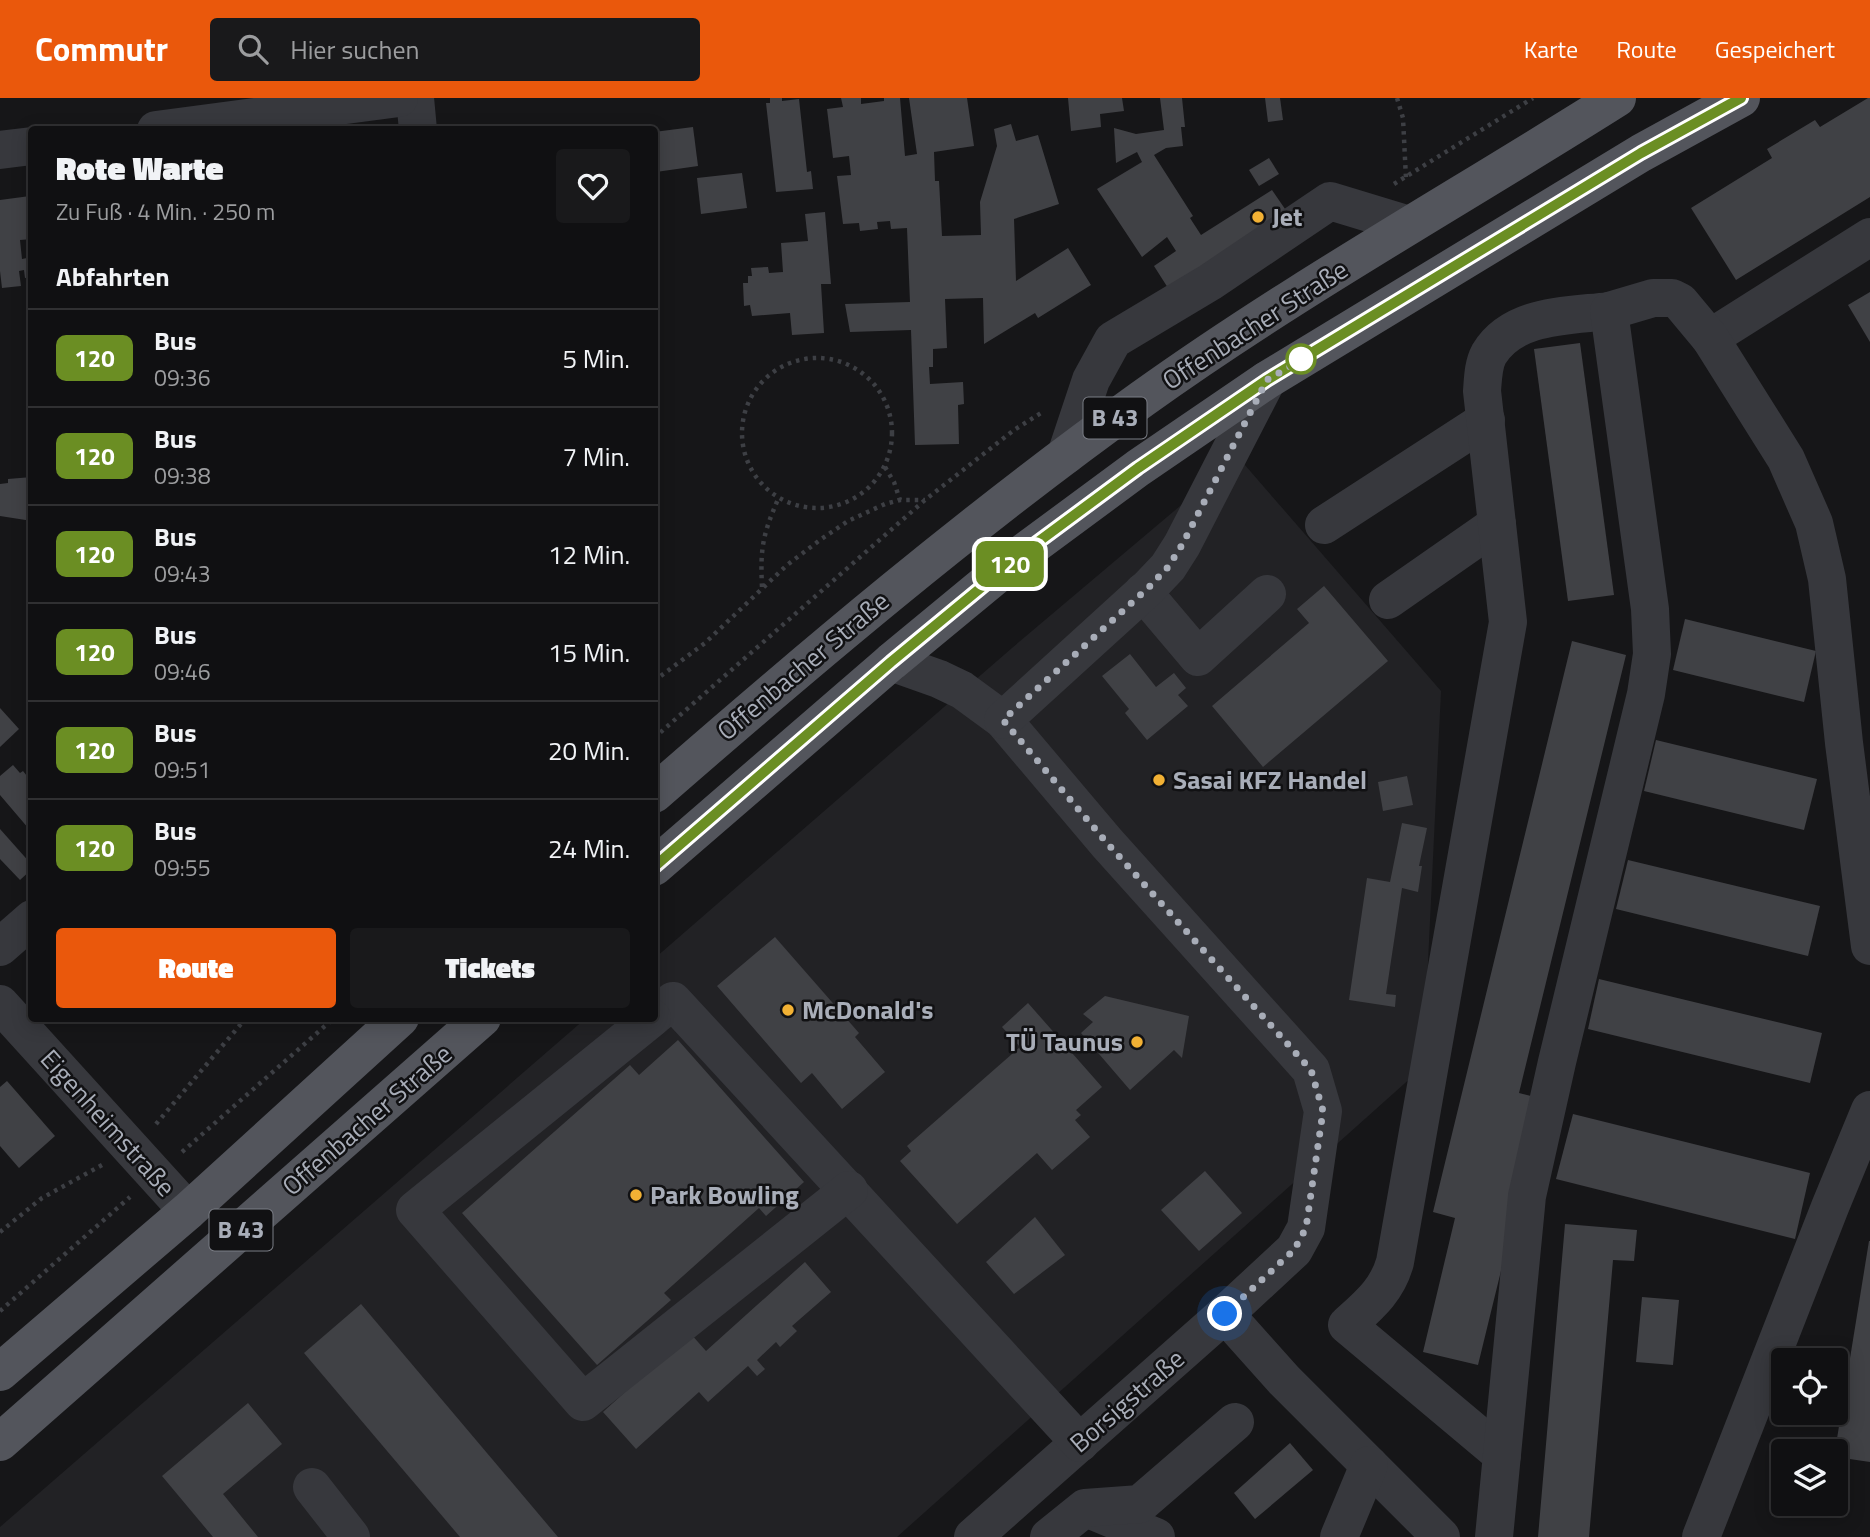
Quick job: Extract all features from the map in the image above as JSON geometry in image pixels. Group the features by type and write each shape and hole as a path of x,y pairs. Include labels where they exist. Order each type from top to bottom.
{"main road":[{"name":"Offenbacher Straße","path":"658,791 896,587 1010,495 1144,397 1588,110 1617,98"},
{"name":"Offenbacher Straße","path":"658,864 891,662 1023,553 1138,468 1267,380 1641,153 1741,98"},
{"name":"Offenbacher Straße","path":"0,1372 188,1211 396,1022"},
{"name":"Offenbacher Straße","path":"0,1442 477,1022"}],"street":[{"path":"186,126 399,98"},
{"path":"415,98 418,126"},
{"path":"0,150 28,146"},
{"path":"1066,455 1091,380 1113,340 1210,282 1330,201 1409,225"},
{"path":"1710,338 1870,237"},
{"path":"1502,1455 1347,1325 1383,1291 1391,1278 1395,1262 1508,622 1482,391 1484,370 1489,354 1504,337 1524,325 1546,319 1609,312 1642,300 1672,298 1680,302 1710,338 1786,459 1818,537 1827,579 1844,743 1870,946"},
{"path":"1494,1537 1527,1196 1646,694 1652,654 1647,575 1609,312"},
{"path":"1003,720 1168,567 1267,380"},
{"path":"1324,525 1486,420"},
{"path":"1388,600 1497,524"},
{"path":"1143,592 1198,657 1267,594"},
{"name":"Borsigstraße","path":"891,662 962,690 1003,720 1107,843 1311,1070 1323,1111 1306,1228 1294,1250 973,1537"},
{"path":"0,947 28,922"},
{"path":"658,1013 673,1001 1080,1443"},
{"name":"Eigenheimstraße","path":"0,1004 188,1211"},
{"path":"647,1022 415,1209 583,1402 849,1190"},
{"path":"1701,1537 1859,1165 1870,1110"},
{"path":"1225,1314 1284,1380 1441,1537"},
{"path":"1049,1537 1085,1508 1140,1504 1235,1422"},
{"path":"1339,1537 1369,1465"},
{"path":"312,1487 351,1537"},
{"path":"1085,1508 1156,1537"}],"path":[{"path":"1397,98 1405,139 1409,225"},
{"path":"819,358 834,360 858,370 883,397 889,412 891,446 885,467 871,486 858,496 840,504 820,508 797,505 779,497 764,486 751,468 744,449 743,423 750,400 761,383 792,362 819,358"},
{"path":"658,734 926,500 1014,430 1047,409"},
{"path":"885,467 900,500"},
{"path":"762,587 760,553 766,528 779,497"},
{"path":"658,678 705,643 762,587 809,548 848,521 900,500 926,500"}],"shaded area":[{"path":"1238,457 1441,691 1423,1067 897,1537 0,1537 0,1527 582,1022 658,1022 658,955 1012,648"}],"building":[{"path":"770,98 782,98 782,101 799,99 807,172 811,171 813,189 776,192 766,103 770,103"},
{"path":"841,98 861,98 861,104 884,101 884,98 900,98 905,156 917,154 909,98 967,98 974,146 934,152 935,181 939,181 942,236 981,235 980,202 997,146 994,129 1011,124 1016,141 1038,135 1059,204 1014,219 1016,281 1068,248 1091,285 1038,318 1035,313 984,344 983,298 945,299 947,348 933,349 933,367 929,367 930,384 963,382 964,404 958,405 959,444 915,445 911,330 850,332 845,304 910,302 907,228 891,229 890,221 877,222 878,229 860,231 859,223 843,224 837,176 851,175 849,156 833,158 827,109 843,107"},
{"path":"1068,98 1122,98 1124,111 1100,114 1101,127 1071,131"},
{"path":"1160,98 1182,98 1185,127 1181,127 1183,146 1166,148 1154,155 1193,216 1190,218 1201,235 1272,190 1294,222 1175,299 1154,266 1176,251 1167,237 1142,257 1097,189 1142,162 1137,152 1116,163 1114,128 1136,134 1164,130"},
{"path":"1265,98 1280,98 1283,120 1268,122"},
{"path":"1868,98 1870,197 1736,280 1691,208 1772,158 1767,149 1815,120 1820,127"},
{"path":"693,127 698,166 658,172 658,131"},
{"path":"1269,158 1279,174 1259,186 1249,170"},
{"path":"742,173 747,208 701,214 697,178"},
{"path":"28,196 28,239 20,240 22,259 28,258 28,278 25,278 24,270 19,271 21,286 2,288 0,200"},
{"path":"825,212 831,284 821,284 824,333 792,335 790,313 752,316 750,305 744,306 743,283 748,283 748,276 752,276 751,268 768,267 769,273 783,272 781,243 808,241 805,214"},
{"path":"1870,292 1870,342 1848,305"},
{"path":"1580,343 1614,595 1568,601 1534,349"},
{"path":"28,477 28,520 0,516 0,484 8,483 8,479"},
{"path":"1324,586 1388,661 1263,767 1212,706 1309,623 1297,609"},
{"path":"1685,619 1816,651 1804,702 1673,670"},
{"path":"1572,641 1626,655 1519,1093 1543,1099 1478,1365 1423,1352 1455,1218 1433,1212"},
{"path":"1130,654 1156,687 1174,673 1186,688 1178,695 1188,706 1147,740 1125,713 1129,709 1102,676"},
{"path":"0,708 19,729 0,747"},
{"path":"1656,740 1817,779 1804,830 1644,791"},
{"path":"13,765 20,773 23,771 28,775 28,828 0,795 0,776"},
{"path":"1407,776 1413,805 1383,811 1378,782"},
{"path":"1402,823 1427,828 1419,866 1422,866 1418,892 1402,888 1386,994 1396,995 1395,1007 1349,1000 1367,878 1390,882"},
{"path":"0,829 28,860 28,873 20,880 0,859"},
{"path":"1628,860 1820,906 1808,956 1616,909"},
{"name":"McDonald's","path":"775,937 859,1033 855,1037 885,1072 842,1109 812,1073 801,1083 717,986"},
{"path":"1599,979 1822,1033 1810,1083 1588,1029"},
{"name":"TÜ Taunus","path":"1105,996 1189,1016 1182,1058 1174,1050 1130,1090 1081,1033 1093,1022 1083,1014"},
{"path":"1028,1003 1102,1087 1076,1110 1081,1115 1075,1120 1090,1137 1052,1170 1037,1153 957,1224 900,1161 911,1151 907,1146 1020,1047 1002,1027"},
{"name":"Park Bowling","path":"678,1040 804,1182 766,1216 759,1208 664,1293 671,1300 597,1365 462,1213 630,1065 639,1075"},
{"path":"7,1081 55,1136 19,1168 0,1146 0,1087"},
{"path":"1573,1114 1810,1173 1795,1239 1556,1179"},
{"path":"1205,1171 1242,1213 1199,1251 1161,1210"},
{"path":"1035,1217 1065,1255 1014,1294 986,1262"},
{"path":"1565,1224 1637,1230 1634,1261 1613,1260 1589,1537 1538,1537"},
{"path":"1870,1241 1870,1462 1848,1459 1848,1439 1837,1439 1839,1425 1848,1425 1848,1371"},
{"path":"805,1262 831,1292 792,1326 797,1331 780,1347 776,1342 757,1360 765,1369 757,1376 748,1366 708,1402 699,1392 636,1449 603,1412 690,1333 706,1351"},
{"path":"1642,1297 1679,1300 1673,1365 1636,1362"},
{"path":"361,1304 558,1537 460,1537 304,1353"},
{"path":"248,1403 282,1444 223,1494 258,1537 213,1537 162,1476"},
{"path":"1290,1443 1313,1470 1255,1519 1234,1493"}],"bus line":[{"name":"120","path":"658,863 758,775 1023,553 1138,468 1267,380 1641,153 1741,98"}],"place":[{"name":"Jet","path":"1258,217"},
{"name":"Sasai KFZ Handel","path":"1159,780"},
{"name":"McDonald's","path":"788,1010"},
{"name":"TÜ Taunus","path":"1137,1042"},
{"name":"Park Bowling","path":"636,1195"}],"route":[{"path":"1225,1314 1294,1250 1306,1228 1323,1111 1317,1084 1311,1070 1107,843 1003,720 1168,567 1267,380 1306,357 1301,359"}]}
